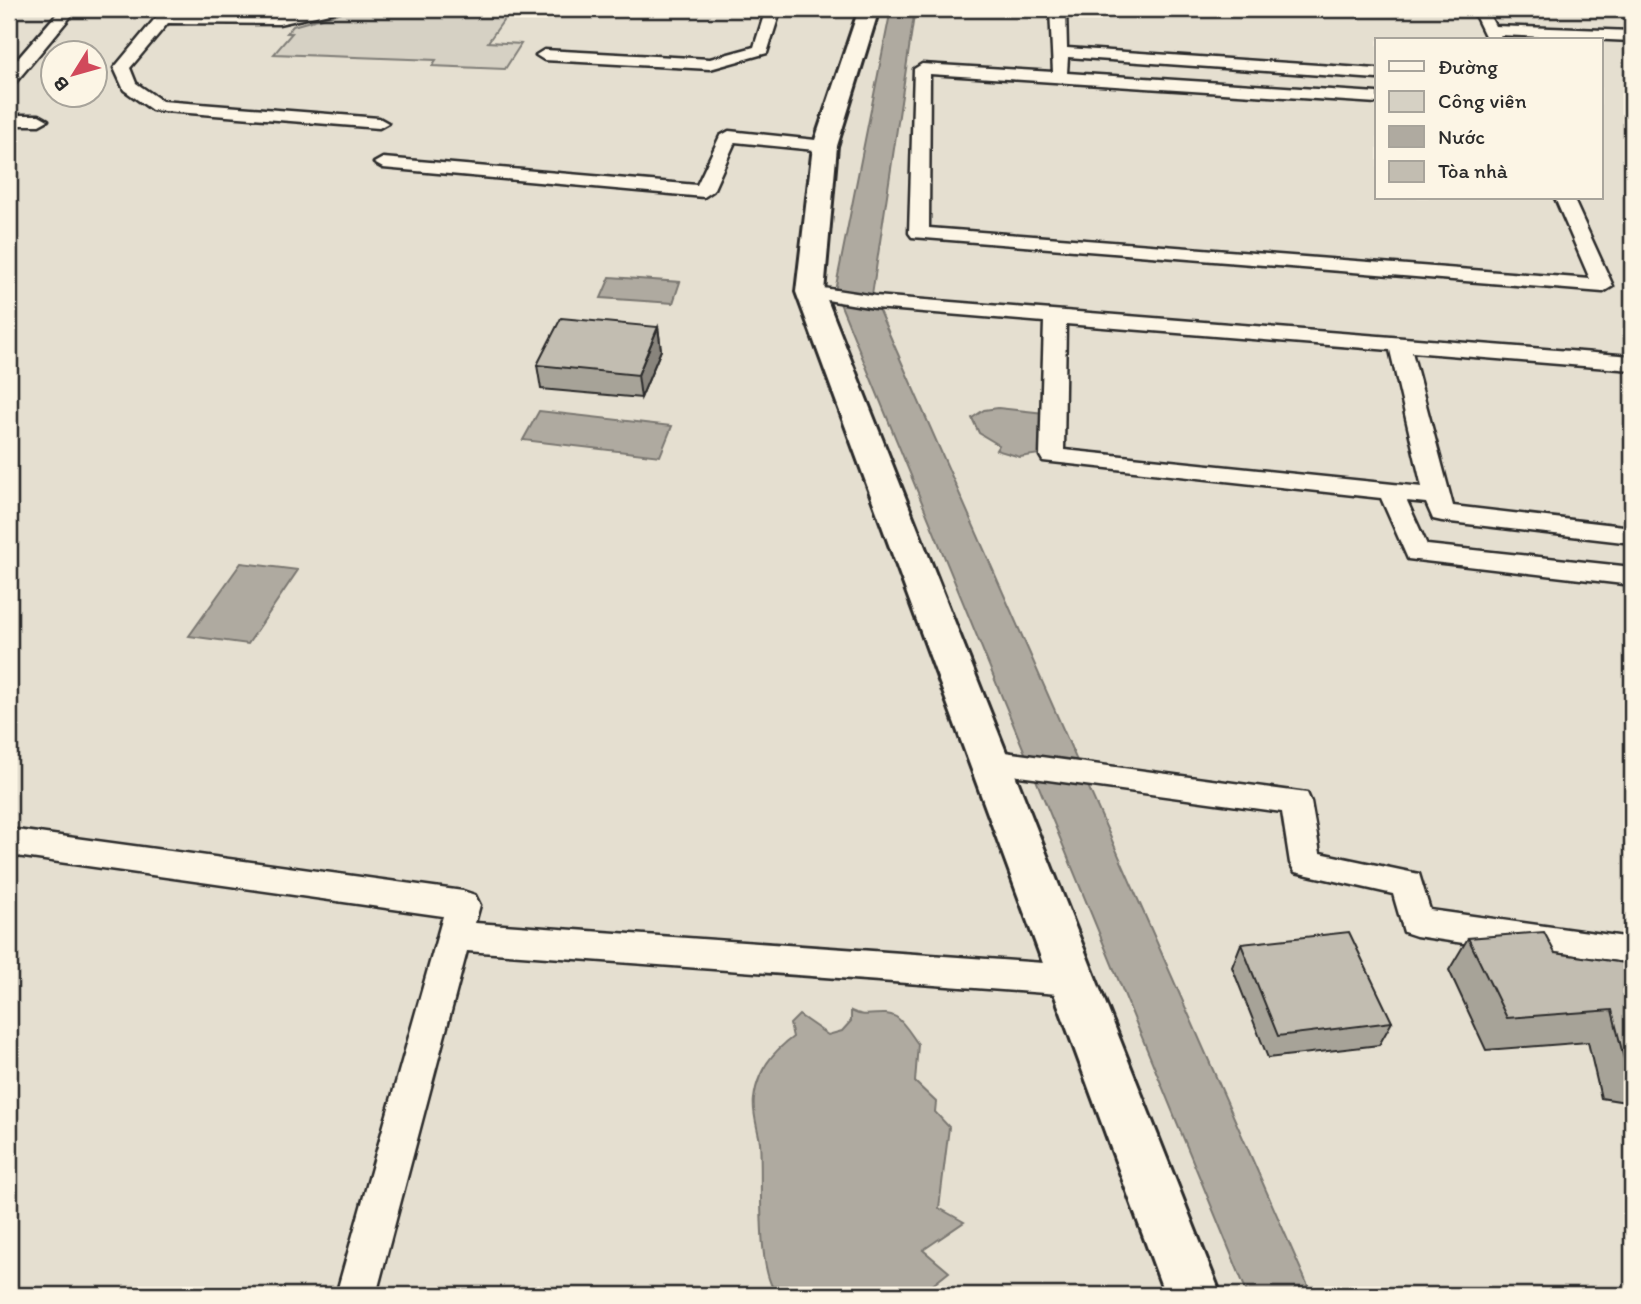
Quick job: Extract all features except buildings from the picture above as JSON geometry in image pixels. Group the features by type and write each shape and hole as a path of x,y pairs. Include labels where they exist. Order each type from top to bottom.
{"street":[{"path":"869,9 825,146 824,294 990,761 1193,1295"}],"lane":[{"path":"9,79 69,9"},
{"path":"329,9 279,19 167,14 122,68 125,80 136,92 158,106 379,123"},
{"path":"544,55 710,64 761,50 773,9"},
{"path":"1058,9 1061,77"},
{"path":"1479,9 1492,35 1632,36"},
{"path":"1060,52 1375,74"},
{"path":"1375,98 922,69 919,233 1603,286 1565,200"},
{"path":"9,120 39,120"},
{"path":"383,163 704,191 729,136 825,146"},
{"path":"824,294 875,302 1399,342 1632,363"},
{"path":"1055,315 1052,456 1437,496"},
{"path":"1399,342 1442,513 1632,535"},
{"path":"1391,492 1417,553 1632,576"},
{"path":"990,761 1031,769 1296,802 1306,863 1407,883 1416,922 1632,953"},
{"path":"9,842 463,905 356,1295"},
{"path":"455,936 1072,980"}],"shaded area":[{"path":"9,9 1632,9 1632,1295 9,1295"}],"green space":[{"path":"353,9 560,9 556,15 508,14 488,42 521,44 505,69 432,66 436,60 274,54 292,33 287,33 293,26"}],"water":[{"path":"891,9 915,9 872,295 1312,1295 1248,1295 835,291"},
{"path":"610,277 680,282 673,303 601,298"},
{"path":"998,408 1044,413 1040,454 1020,457 996,450 999,445 979,433 972,418 984,410"},
{"path":"539,411 672,426 660,456 523,440"},
{"path":"241,563 298,570 248,644 189,636"},
{"path":"851,1011 863,1015 885,1014 896,1017 918,1044 915,1082 936,1102 935,1112 949,1127 939,1208 964,1222 923,1250 949,1272 920,1295 878,1295 857,1290 849,1295 778,1295 771,1284 763,1246 760,1142 754,1109 758,1080 778,1049 793,1037 790,1024 799,1015 828,1035 842,1031 851,1021"}]}
